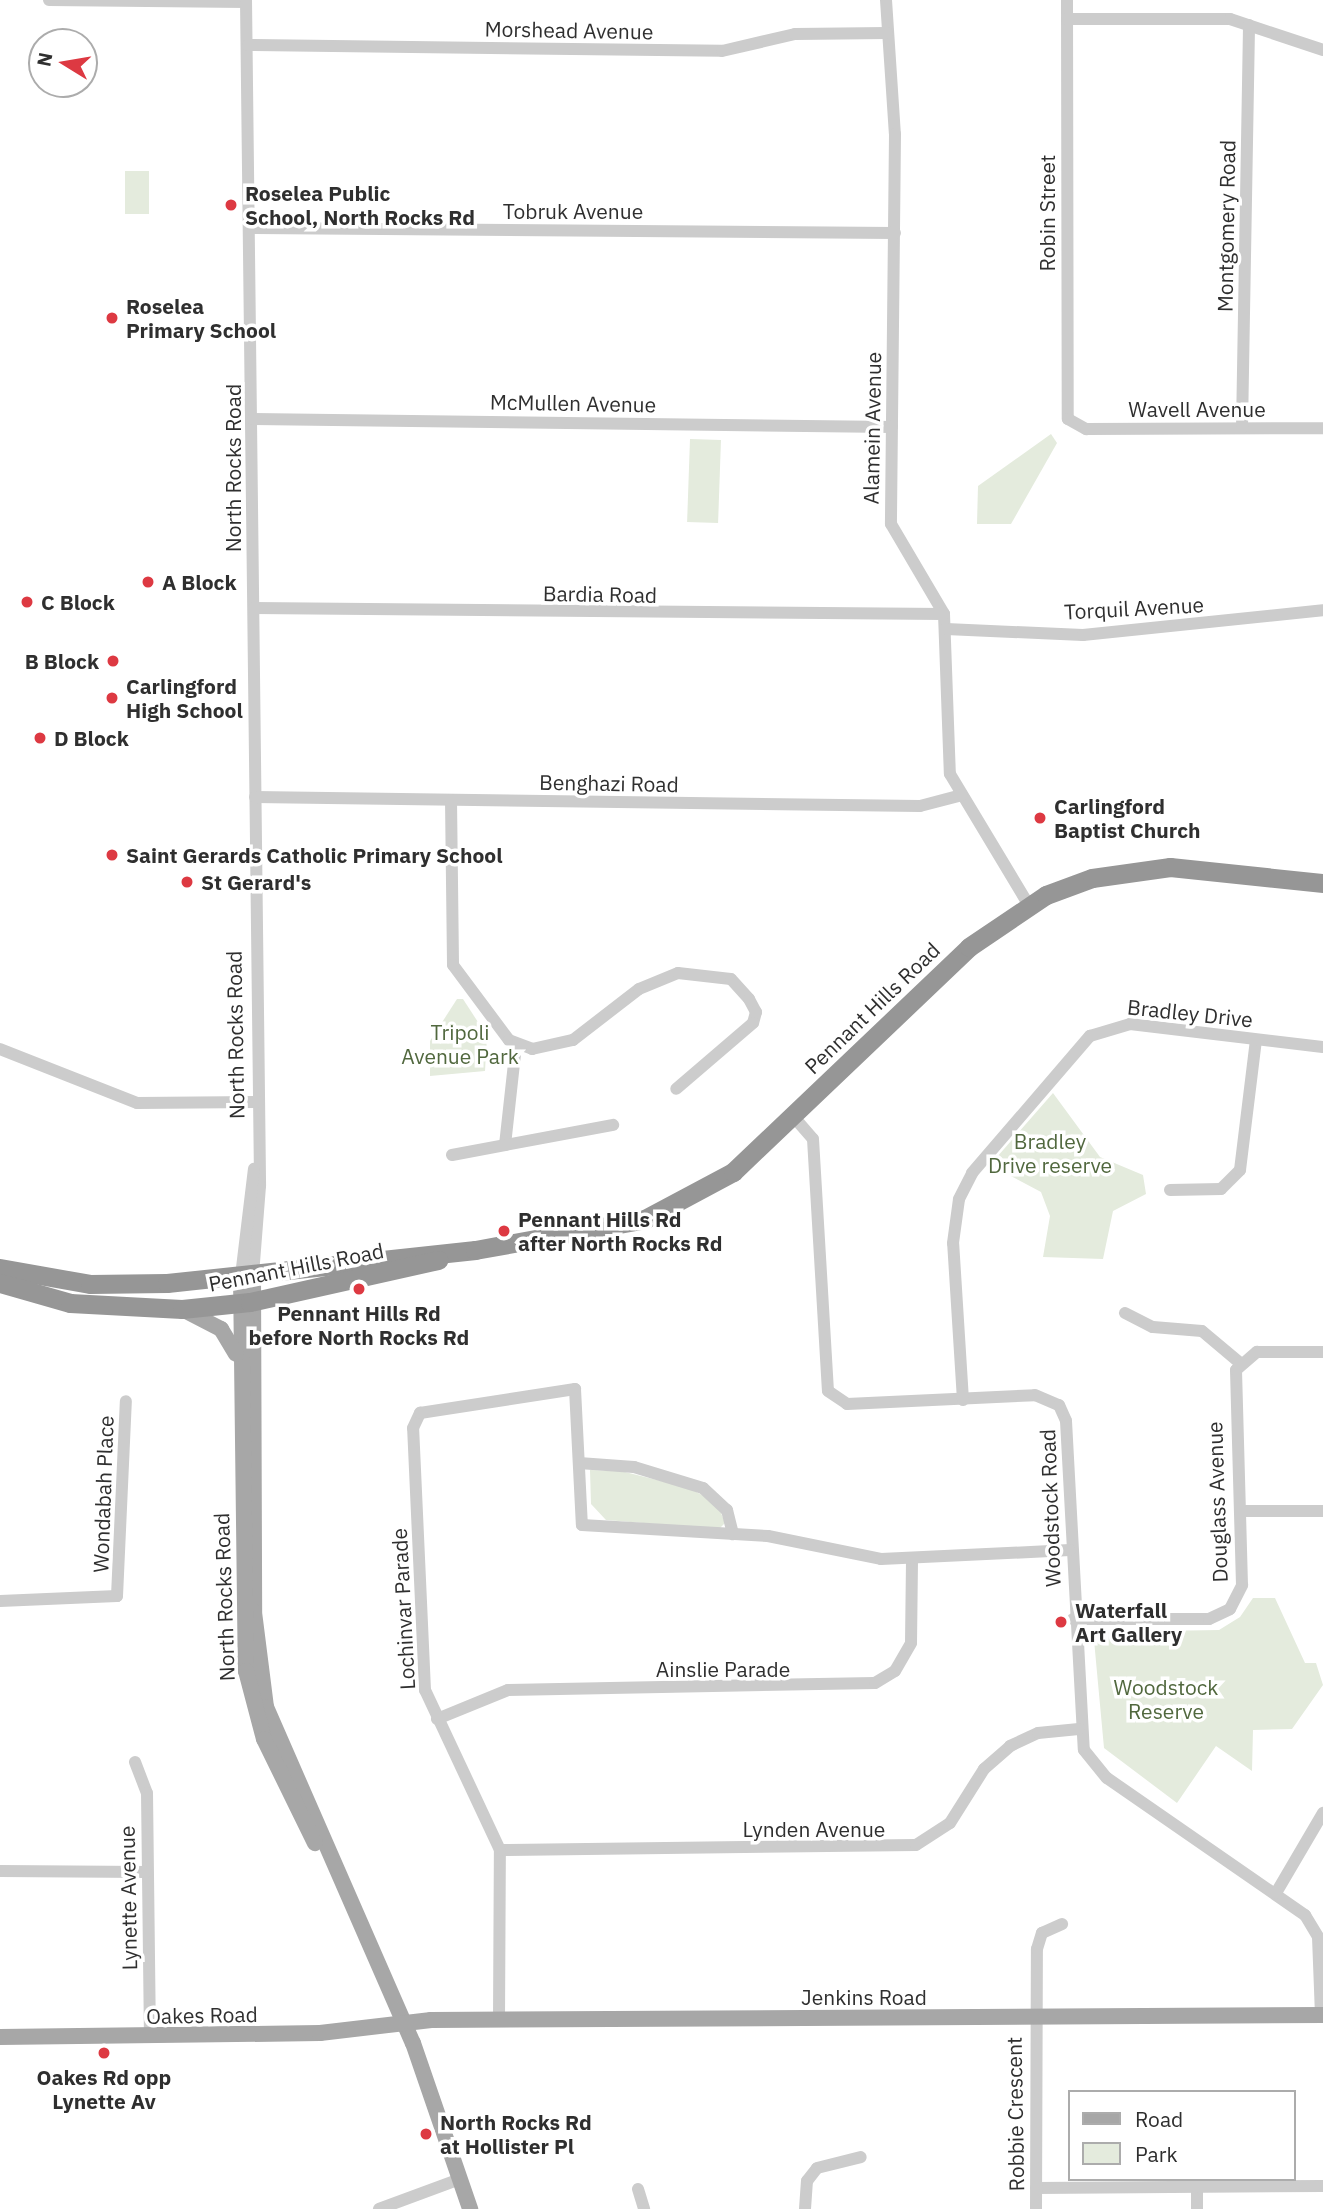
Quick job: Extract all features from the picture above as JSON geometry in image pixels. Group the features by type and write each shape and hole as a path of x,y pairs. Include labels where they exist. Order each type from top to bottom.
{"highway":[{"name":"Pennant Hills Road","path":"0,1268 90,1284 247,1276 475,1250 604,1231 673,1208 733,1172 969,947 1028,904 1092,878 1170,867 1323,883"},
{"name":"Pennant Hills Road","path":"0,1283 70,1303 182,1309 244,1303 475,1250"}],"main road":[{"name":"North Rocks Road","path":"247,1276 239,1363 249,1690 277,1768 347,1900"},
{"name":"North Rocks Road","path":"244,1303 254,1612 262,1682 275,1737 405,2023 470,2209"},
{"path":"182,1309 221,1329 239,1363"},
{"name":"Jenkins Road","path":"405,2023 499,2020 1322,2015"},
{"name":"Oakes Road","path":"0,2037 320,2033 405,2023"}],"street":[{"path":"49,0 246,1"},
{"name":"Alamein Avenue","path":"886,0 895,233 891,524 944,614 948,762 962,795 1028,904"},
{"name":"Robin Street","path":"1067,0 1066,410 1073,425"},
{"name":"North Rocks Road","path":"246,1 252,228 258,1102 258,1145 247,1276"},
{"path":"1067,19 1230,19 1323,50"},
{"name":"Montgomery Road","path":"1242,428 1249,25"},
{"name":"Morshead Avenue","path":"248,45 722,51 795,34 887,33"},
{"name":"Tobruk Avenue","path":"252,228 895,233"},
{"name":"McMullen Avenue","path":"253,419 892,427"},
{"name":"Wavell Avenue","path":"1073,425 1323,428"},
{"name":"Bardia Road","path":"254,608 944,614"},
{"name":"Torquil Avenue","path":"946,629 1083,635 1323,610"},
{"name":"Benghazi Road","path":"255,797 920,806 962,795"},
{"path":"451,800 453,965 516,1045 505,1145"},
{"path":"516,1045 542,1048 573,1040 639,989 669,975 696,972 730,979 754,1007 755,1020 676,1089"},
{"name":"Bradley Drive","path":"962,1400 953,1243 959,1199 972,1173 1090,1036 1106,1027 1130,1024 1323,1047"},
{"path":"1170,1190 1221,1189 1240,1170 1256,1040"},
{"path":"0,1049 137,1103 258,1102"},
{"name":"Woodstock Road","path":"793,1116 813,1139 828,1391 847,1404 1035,1395 1059,1405 1066,1421 1079,1729 1097,1769 1276,1893 1315,1928 1322,2015"},
{"path":"452,1155 613,1125"},
{"path":"1125,1313 1153,1326 1202,1331 1240,1363 1266,1351 1323,1352"},
{"name":"Douglass Avenue","path":"1073,1619 1209,1619 1224,1613 1242,1585 1233,1387 1240,1363"},
{"name":"Lochinvar Parade","path":"499,2020 500,1850 425,1690 415,1419 426,1411 575,1389 582,1525 733,1534 912,1560 1070,1550"},
{"name":"Wondabah Place","path":"0,1601 117,1596 126,1401"},
{"path":"579,1463 634,1467 703,1488 727,1510 733,1534"},
{"path":"1240,1511 1323,1511"},
{"name":"Ainslie Parade","path":"436,1718 508,1690 876,1683 895,1671 911,1643 912,1560"},
{"name":"Lynden Avenue","path":"500,1850 916,1845 950,1823 984,1769 1010,1746 1038,1733 1079,1729"},
{"name":"Lynette Avenue","path":"135,1762 147,1794 150,2036"},
{"path":"1276,1893 1323,1813"},
{"path":"0,1871 146,1872"},
{"name":"Robbie Crescent","path":"1036,2209 1034,2018 1040,1941 1049,1926 1062,1924"},
{"path":"805,2209 807,2181 817,2168 861,2157"},
{"path":"379,2209 460,2179"},
{"path":"1035,2188 1323,2186"},
{"path":"1197,2187 1197,2209"},
{"path":"638,2189 644,2209"}],"green space":[{"path":"125,171 149,171 149,214 125,214"},
{"path":"1051,434 1057,443 1011,524 977,524 978,486"},
{"path":"690,439 721,440 718,523 687,522"},
{"name":"Tripoli Avenue Park","path":"457,999 463,999 487,1036 485,1071 430,1076 430,1041"},
{"name":"Bradley Drive reserve","path":"1053,1093 1100,1157 1143,1175 1146,1194 1113,1211 1103,1259 1043,1257 1050,1216 1041,1192 990,1165"},
{"path":"590,1470 621,1471 689,1488 717,1503 725,1523 719,1529 606,1520 591,1504"},
{"name":"Woodstock Reserve","path":"1253,1598 1275,1598 1305,1663 1316,1663 1323,1685 1292,1729 1253,1730 1252,1771 1216,1746 1177,1803 1104,1748 1094,1640 1102,1632 1219,1630 1240,1617"}],"place":[{"name":"Roselea Public School, North Rocks Rd","path":"231,205"},
{"name":"Roselea Primary School","path":"112,318"},
{"name":"A Block","path":"148,582"},
{"name":"C Block","path":"27,602"},
{"name":"B Block","path":"113,661"},
{"name":"Carlingford High School","path":"112,698"},
{"name":"D Block","path":"40,738"},
{"name":"Carlingford Baptist Church","path":"1040,818"},
{"name":"Saint Gerards Catholic Primary School","path":"112,855"},
{"name":"St Gerard's","path":"187,882"},
{"name":"Pennant Hills Rd after North Rocks Rd","path":"504,1231"},
{"name":"Pennant Hills Rd before North Rocks Rd","path":"359,1289"},
{"name":"Waterfall Art Gallery","path":"1061,1622"},
{"name":"Oakes Rd opp Lynette Av","path":"104,2053"},
{"name":"North Rocks Rd at Hollister Pl","path":"426,2134"}]}
